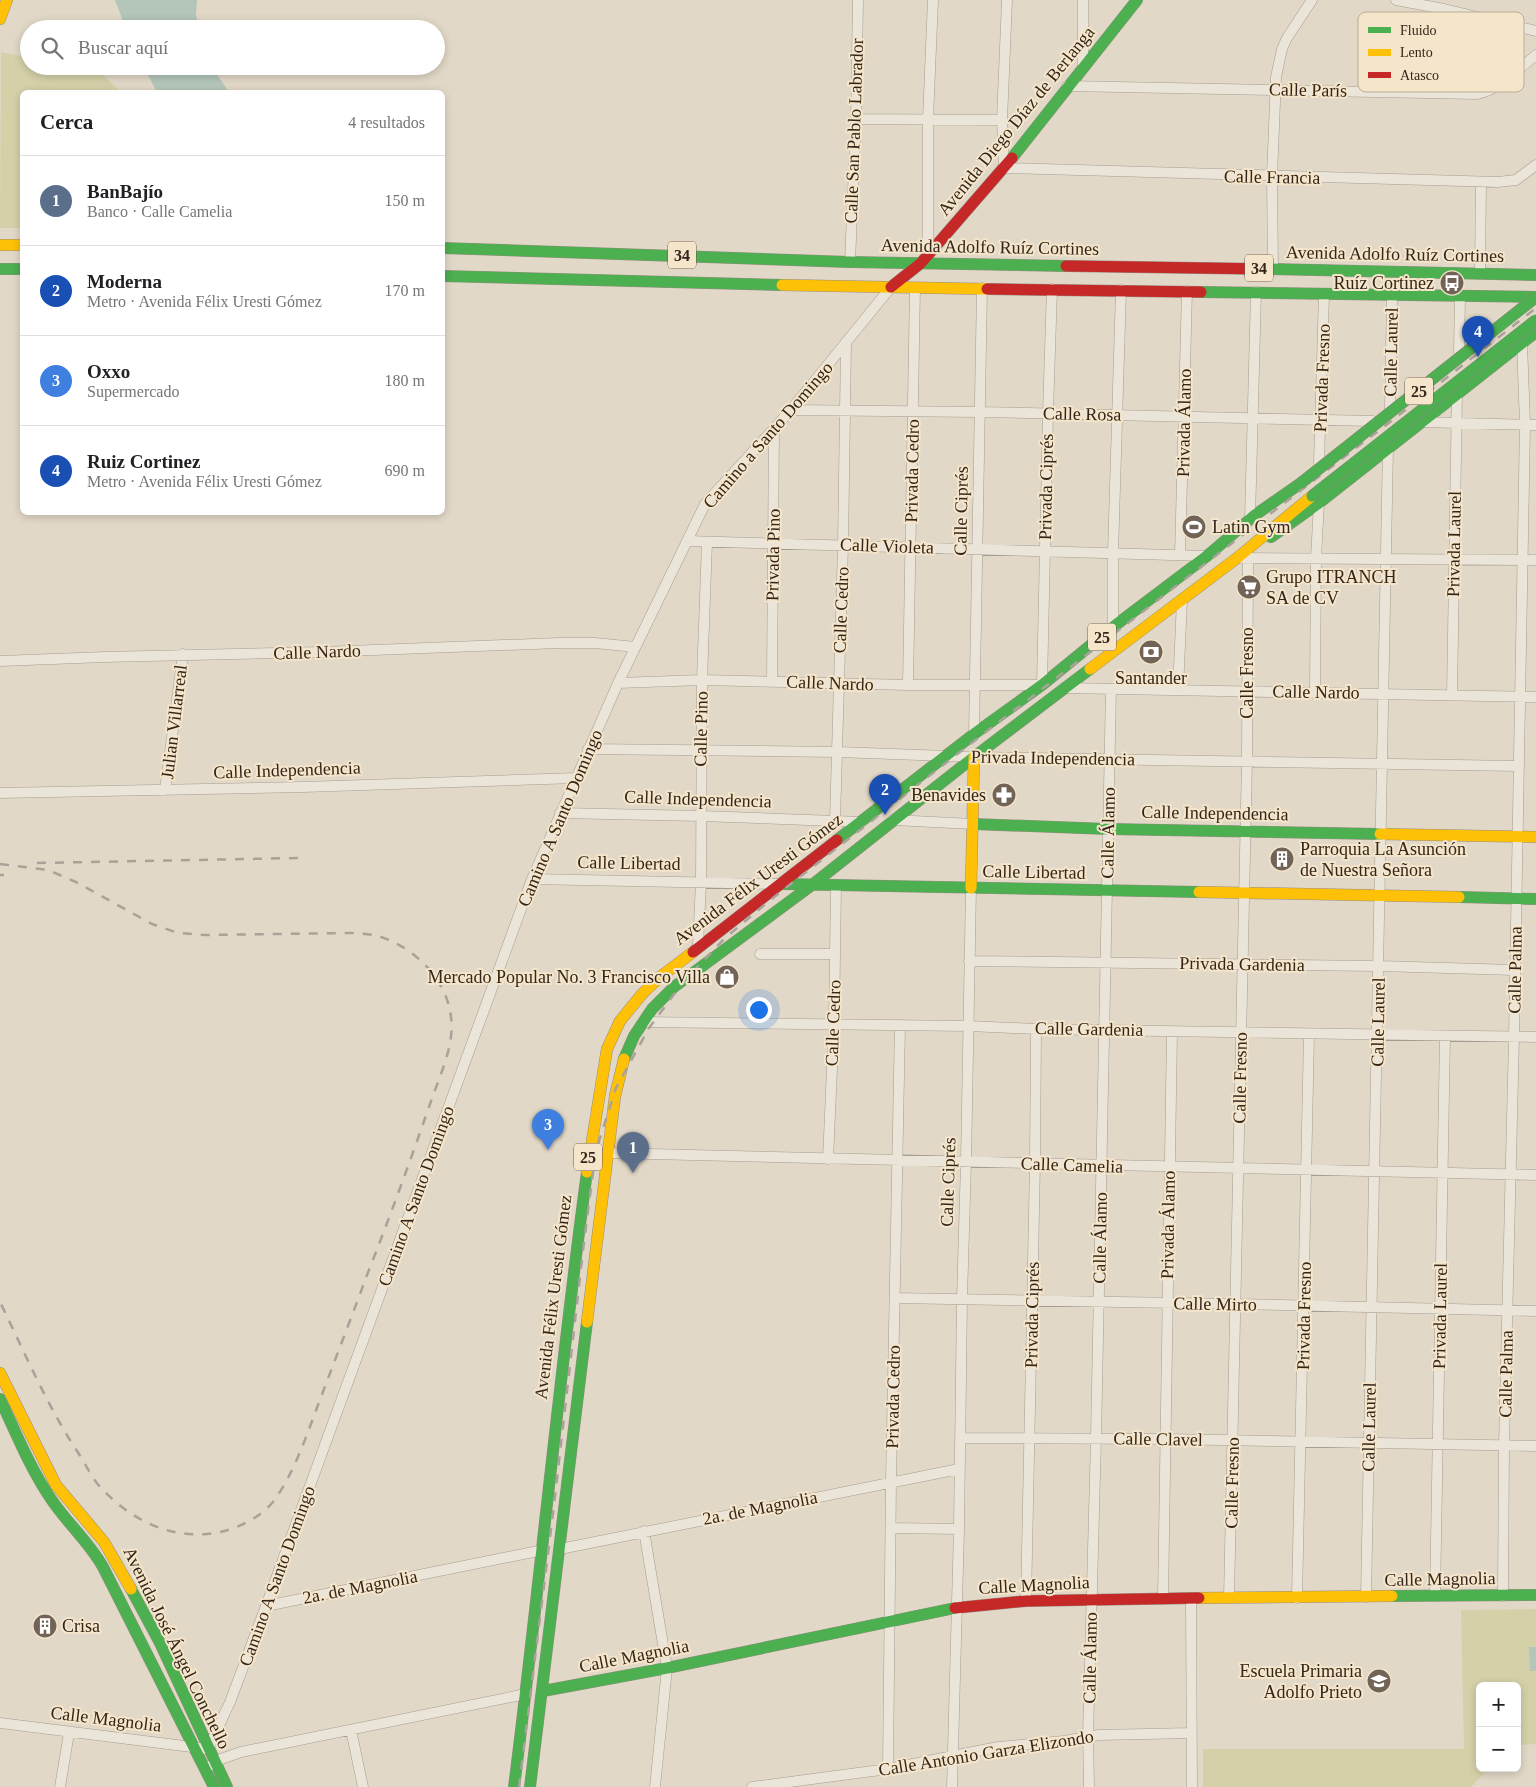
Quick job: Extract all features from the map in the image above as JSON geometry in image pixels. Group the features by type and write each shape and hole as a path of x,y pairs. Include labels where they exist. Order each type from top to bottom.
{"main road":[{"path":"0,19 7,0"},
{"name":"Avenida Diego Díaz de Berlanga","path":"891,287 925,259 1004,168 1137,0"},
{"path":"0,245 20,245"},
{"name":"Avenida Adolfo Ruíz Cortines","path":"445,248 850,262 925,259 1536,275"},
{"name":"Avenida Diego Díaz de Berlanga","path":"915,288 925,259"},
{"path":"0,269 20,269"},
{"name":"34","path":"445,276 915,288 1460,296 1534,295"},
{"path":"1253,517 1266,500 1390,408 1509,312 1534,295"},
{"name":"Avenida Félix Uresti Gómez","path":"514,1787 524,1716 583,1190 607,1049 620,1021 636,1000 660,977 698,946 782,884 974,734 1042,685 1207,556 1253,517 1301,483 1534,295"},
{"path":"1509,312 1518,312 1524,317 1522,343"},
{"name":"Avenida Félix Uresti Gómez","path":"530,1787 619,1076 627,1049 643,1022 674,987 812,885 974,757 1182,600 1243,558 1256,543 1315,499 1536,320"},
{"path":"1315,499 1388,447 1536,332"},
{"name":"Calle Ciprés","path":"971,888 974,757"},
{"name":"Calle Independencia","path":"973,824 1108,829 1244,830 1536,837"},
{"name":"Calle Libertad","path":"782,884 1379,894 1536,899"},
{"name":"Avenida José Ángel Conchello","path":"0,1373 56,1485 104,1542 118,1564 160,1643 208,1750"},
{"name":"Avenida José Ángel Conchello","path":"0,1399 45,1490 67,1520 96,1553 104,1566 194,1747 227,1787"},
{"name":"Calle Magnolia","path":"542,1690 668,1668 957,1608 1026,1601 1536,1595"},
{"name":"25","path":"508,1787 515,1738 524,1716"},
{"name":"25","path":"536,1787 543,1730 540,1717"},
{"path":"200,1787 210,1766 208,1750"},
{"name":"Avenida José Ángel Conchello","path":"210,1766 214,1787"}],"street":[{"name":"Calle San Pablo Labrador","path":"850,262 856,119 858,0"},
{"path":"925,259 933,0"},
{"path":"1004,168 1002,120 1007,0"},
{"path":"1083,0 1083,68"},
{"path":"1273,268 1272,176 1275,90 1282,50 1287,38 1312,0"},
{"path":"1396,0 1457,12"},
{"name":"Calle París","path":"1524,65 1536,55"},
{"name":"Calle París","path":"1068,86 1358,92"},
{"name":"Calle París","path":"1376,92 1477,94 1486,92"},
{"path":"856,119 1002,120"},
{"name":"Calle Francia","path":"1004,168 1508,182 1516,180 1536,165"},
{"path":"1480,273 1482,182"},
{"name":"Camino a Santo Domingo","path":"635,647 705,504 791,410 891,287"},
{"name":"Privada Cedro","path":"908,685 915,288"},
{"name":"Calle Ciprés","path":"974,734 982,288"},
{"name":"Privada Ciprés","path":"1042,685 1052,289"},
{"path":"1113,628 1113,553 1121,290"},
{"name":"Privada Álamo","path":"1180,555 1187,291"},
{"path":"1253,517 1252,418 1256,292"},
{"name":"Privada Fresno","path":"1319,462 1324,294"},
{"name":"Calle Laurel","path":"1390,408 1392,295"},
{"path":"1459,352 1460,296"},
{"name":"Calle Palma","path":"1503,1596 1504,1445 1514,1037 1521,560 1525,424 1522,343"},
{"name":"Calle Cedro","path":"836,821 846,344"},
{"name":"Privada Laurel","path":"1452,695 1457,394"},
{"name":"Calle Rosa","path":"791,410 1048,413 1373,421"},
{"path":"1421,422 1536,425"},
{"name":"Privada Pino","path":"772,681 774,428"},
{"name":"Calle Laurel","path":"1366,1597 1388,447"},
{"path":"1315,499 1315,692"},
{"name":"Calle Violeta","path":"687,541 1207,556"},
{"name":"Calle Pino","path":"698,946 701,882 702,680 707,542"},
{"path":"1243,558 1536,560"},
{"name":"Calle Fresno","path":"1229,1598 1243,964 1244,830 1247,761 1243,558"},
{"path":"1178,690 1182,600"},
{"name":"Calle Nardo","path":"0,661 559,643 595,643 635,647"},
{"name":"Camino A Santo Domingo","path":"208,1750 230,1702 266,1606 532,879 588,748 635,647"},
{"name":"Julian Villarreal","path":"165,790 183,654"},
{"name":"Calle Nardo","path":"618,683 702,680 908,685 1042,685"},
{"name":"Calle Nardo","path":"1066,688 1536,697"},
{"name":"Calle Álamo","path":"1089,1787 1088,1736 1112,689"},
{"name":"Privada Independencia","path":"588,748 838,752 974,757 1518,766"},
{"name":"Calle Independencia","path":"0,793 303,788 576,778"},
{"name":"Calle Independencia","path":"560,813 836,821"},
{"name":"Calle Independencia","path":"893,820 973,824"},
{"path":"836,821 862,822"},
{"name":"Calle Libertad","path":"532,879 782,884"},
{"name":"Calle Cedro","path":"828,1159 834,1024 836,886"},
{"name":"Calle Ciprés","path":"952,1787 959,1529 971,888"},
{"path":"760,954 834,954"},
{"name":"Privada Gardenia","path":"969,961 1379,966 1514,970"},
{"name":"Calle Gardenia","path":"643,1022 900,1024 1036,1029 1536,1038"},
{"name":"Privada Cedro","path":"888,1769 891,1482 900,1024"},
{"name":"Privada Ciprés","path":"1026,1601 1036,1029"},
{"name":"Privada Álamo","path":"1163,1599 1172,1031"},
{"name":"Privada Fresno","path":"1297,1598 1309,1034"},
{"name":"Privada Laurel","path":"1435,1596 1445,1036"},
{"name":"Calle Camelia","path":"609,1153 1536,1175"},
{"name":"Calle Mirto","path":"894,1298 1536,1311"},
{"name":"Calle Clavel","path":"960,1438 1096,1438 1536,1446"},
{"name":"2a. de Magnolia","path":"560,1549 959,1469"},
{"path":"891,1528 959,1529"},
{"path":"644,1532 668,1668 655,1787"},
{"name":"2a. de Magnolia","path":"266,1606 543,1550"},
{"path":"1191,1598 1192,1787"},
{"path":"210,1766 241,1752 526,1694"},
{"name":"Calle Magnolia","path":"0,1723 208,1750"},
{"path":"351,1730 363,1787"},
{"path":"60,1787 69,1733"},
{"name":"Calle Antonio Garza Elizondo","path":"752,1787 888,1769 998,1747 1114,1733 1191,1733"}],"shaded area":[{"path":"115,0 197,0 197,20 123,20"},
{"path":"1,52 20,56 20,75 103,75 119,90 20,90 20,228 0,228"},
{"path":"148,75 217,75 228,90 156,90"},
{"path":"1536,1609 1536,1744 1521,1745 1521,1682 1476,1682 1476,1772 1485,1772 1471,1787 1203,1787 1203,1749 1464,1749 1461,1610"},
{"path":"1529,1647 1536,1647 1536,1671 1530,1671"}],"railway":[{"path":"519,1787 594,1165 599,1141 616,1088 649,1028 684,981 724,939 769,901 1536,308"},
{"path":"37,863 299,858"},
{"path":"0,864 48,870 76,882 152,924 178,933 205,935 354,933 381,937 394,942 417,957 436,978 448,1003 452,1028 442,1072 304,1441 289,1476 276,1498 254,1518 236,1527 217,1533 192,1534 163,1529 150,1524 113,1500 96,1481 67,1436 0,1302"}],"traffic: fast":[{"path":"1012,158 1137,0"},
{"path":"445,248 849,262 1066,266"},
{"path":"0,269 20,269"},
{"path":"1267,269 1536,275"},
{"path":"445,276 782,285"},
{"path":"1201,292 1536,297"},
{"path":"1301,483 1536,297"},
{"path":"1312,496 1536,320"},
{"path":"1271,537 1319,503 1536,332"},
{"path":"837,840 974,734 1042,685 1113,627 1207,556 1255,515 1301,483"},
{"path":"624,1059 634,1036 652,1009 674,987 812,885 974,757 1090,669"},
{"path":"973,824 1108,829 1380,834"},
{"path":"782,884 1199,892"},
{"path":"1459,897 1536,899"},
{"path":"514,1787 567,1326 587,1172"},
{"path":"530,1787 587,1322"},
{"path":"0,1399 43,1487 103,1567 214,1787"},
{"path":"131,1589 160,1643 227,1787"},
{"path":"1392,1596 1536,1595"},
{"path":"543,1691 667,1668 955,1608"}],"traffic: slow":[{"path":"0,19 7,0"},
{"path":"0,245 20,245"},
{"path":"782,285 987,289"},
{"path":"1090,669 1237,558 1312,496"},
{"path":"971,888 974,757"},
{"path":"1380,834 1536,837"},
{"path":"1199,892 1459,897"},
{"path":"587,1172 607,1049 620,1021 642,994 660,977 693,952"},
{"path":"587,1322 615,1096 624,1059"},
{"path":"0,1373 56,1485 104,1542 131,1589"},
{"path":"1199,1598 1392,1596"}],"traffic: jam":[{"path":"891,287 921,263 1012,158"},
{"path":"1066,266 1267,269"},
{"path":"987,289 1201,292"},
{"path":"693,952 837,840"},
{"path":"955,1608 1026,1601 1199,1598"}],"place":[{"name":"Ruíz Cortinez","path":"1452,283"},
{"name":"Ruiz Cortinez","path":"1478,357"},
{"name":"Latin Gym","path":"1194,527"},
{"name":"Grupo ITRANCH SA de CV","path":"1249,587"},
{"name":"Santander","path":"1151,652"},
{"name":"Benavides","path":"1004,795"},
{"name":"Moderna","path":"885,815"},
{"name":"Parroquia La Asunción de Nuestra Señora","path":"1282,859"},
{"name":"Mercado Popular No. 3 Francisco Villa","path":"727,977"},
{"name":"Oxxo","path":"548,1150"},
{"name":"BanBajío","path":"633,1173"},
{"name":"Crisa","path":"45,1626"},
{"name":"Escuela Primaria Adolfo Prieto","path":"1379,1681"}]}
